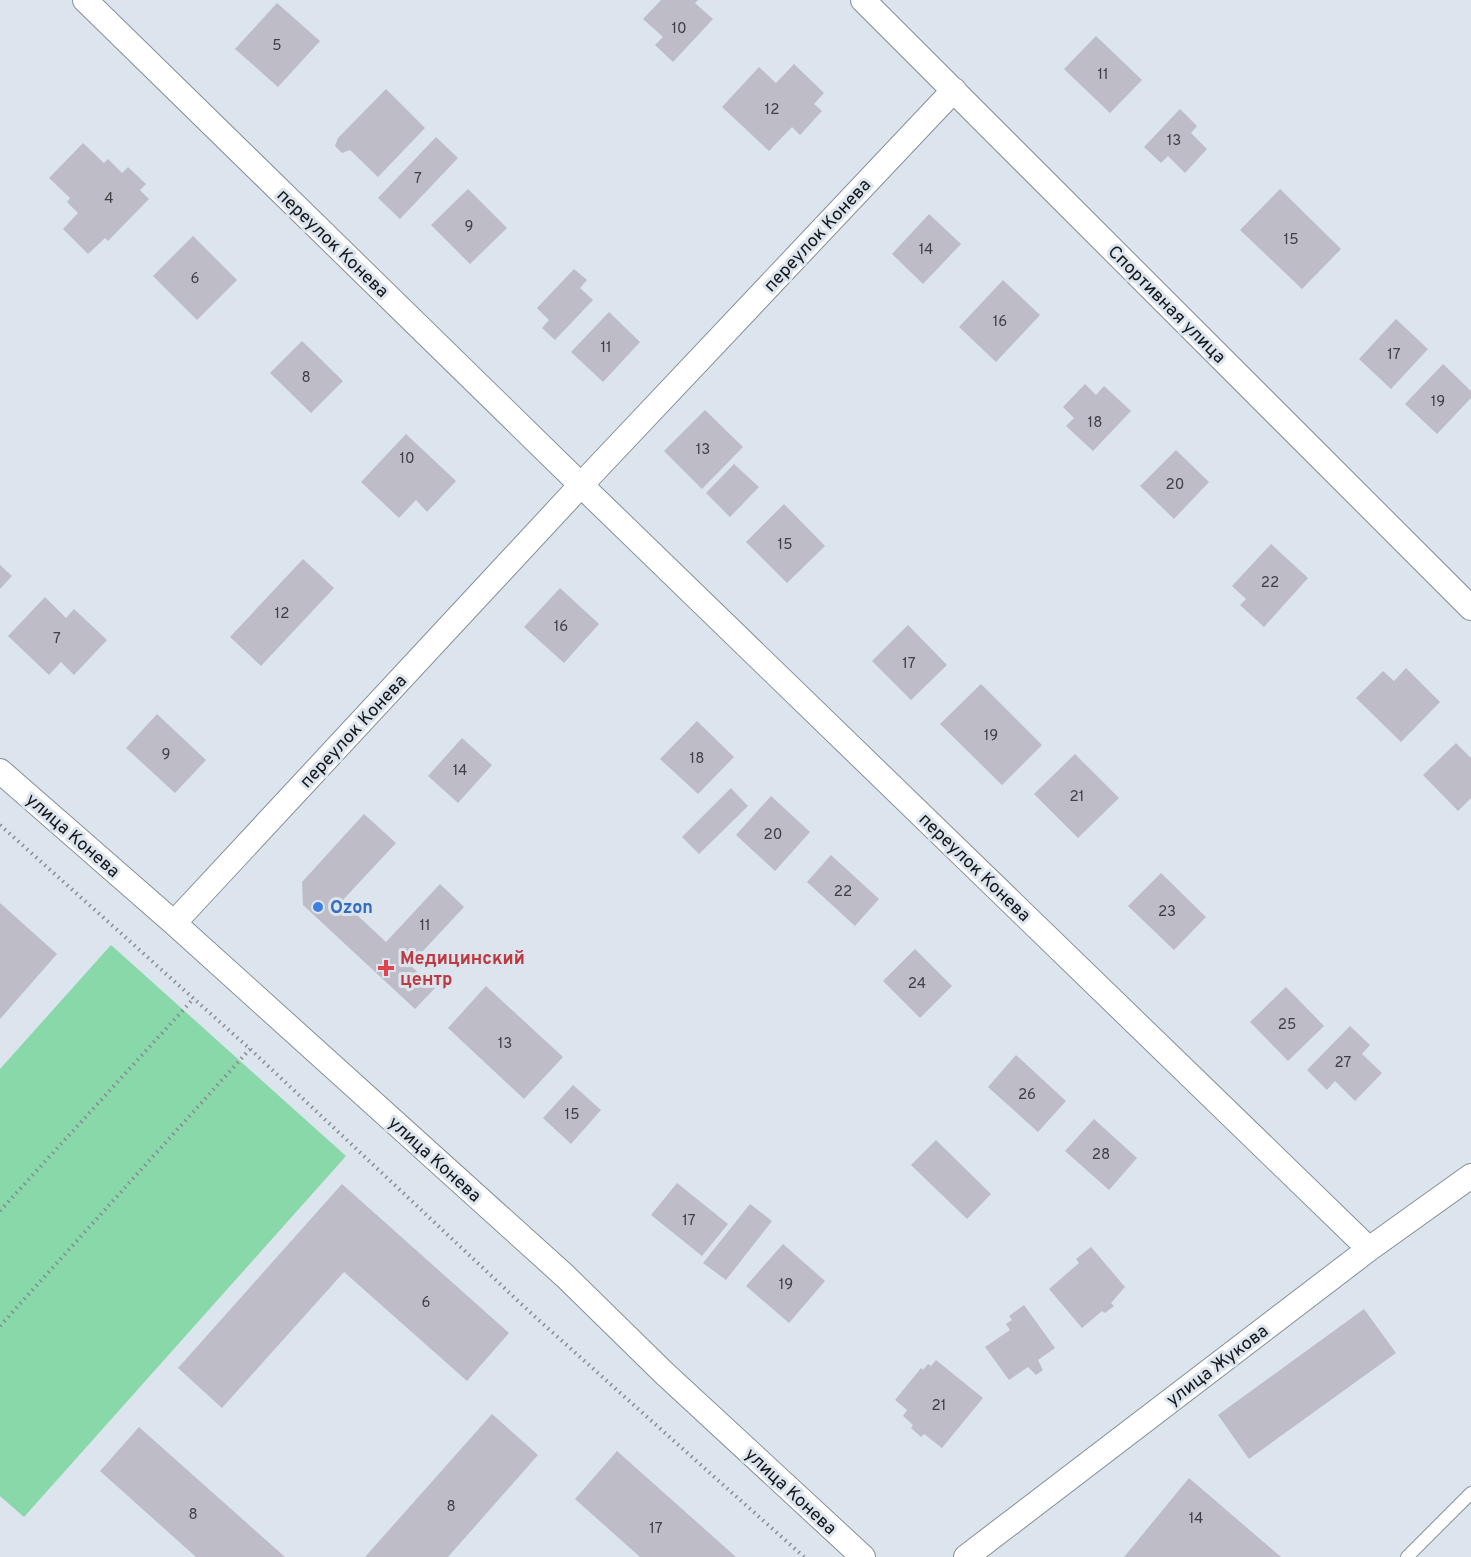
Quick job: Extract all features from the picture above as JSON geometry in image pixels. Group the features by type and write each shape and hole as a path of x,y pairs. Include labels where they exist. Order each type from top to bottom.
{"street":[{"name":"переулок Конева","path":"85,0 581,485 1369,1248"},
{"name":"Спортивная улица","path":"863,0 1471,608"},
{"name":"переулок Конева","path":"174,923 581,485 954,90"},
{"name":"улица Конева","path":"0,771 174,923 565,1276 673,1381 862,1557"},
{"name":"улица Жукова","path":"970,1556 1369,1248 1471,1176"}],"lane":[{"path":"1407,1557 1471,1493"}],"path":[{"path":"0,825 250,1048 550,1330 804,1557"},
{"path":"0,1210 194,998"},
{"path":"0,1326 250,1048"}],"green space":[{"path":"111,945 346,1156 24,1517 0,1496 0,1069"}],"building":[{"path":"661,0 698,0 695,3 713,19 673,62 655,45 663,37 643,19"},
{"path":"277,3 320,41 278,87 235,49"},
{"path":"1096,36 1142,80 1110,113 1064,69"},
{"path":"794,64 824,93 814,104 822,111 800,135 792,127 769,151 722,107 759,67 776,83"},
{"path":"386,89 425,128 378,177 350,150 342,153 335,146 338,138"},
{"path":"1180,109 1197,126 1191,133 1207,149 1185,173 1168,156 1161,163 1144,147"},
{"path":"436,137 458,158 400,219 378,198"},
{"path":"83,143 104,163 108,159 122,173 128,167 146,184 140,190 149,199 108,241 105,238 88,254 63,229 78,213 67,202 70,198 49,178"},
{"path":"468,189 507,228 470,264 431,225"},
{"path":"1280,189 1341,249 1302,289 1240,230"},
{"path":"929,214 961,244 923,284 892,254"},
{"path":"193,236 237,280 197,320 153,276"},
{"path":"574,269 587,280 580,288 593,300 555,340 542,328 549,320 537,308"},
{"path":"1003,280 1040,315 996,362 959,327"},
{"path":"609,312 640,342 603,382 571,352"},
{"path":"1396,319 1428,349 1391,389 1359,359"},
{"path":"302,341 343,381 311,413 270,373"},
{"path":"1443,364 1471,391 1471,398 1437,434 1405,404"},
{"path":"1085,384 1096,395 1104,386 1131,411 1093,451 1066,426 1074,418 1063,407"},
{"path":"705,410 743,447 702,489 664,451"},
{"path":"406,434 456,481 427,512 416,500 399,518 361,482"},
{"path":"1176,450 1209,482 1174,519 1140,486"},
{"path":"734,464 759,487 730,517 706,493"},
{"path":"784,504 825,546 787,583 746,542"},
{"path":"1271,544 1308,578 1264,627 1240,605 1246,599 1232,586"},
{"path":"303,559 334,588 261,666 230,637"},
{"path":"0,565 12,576 0,589"},
{"path":"560,588 599,624 564,663 524,627"},
{"path":"45,597 66,618 74,609 107,640 74,675 61,662 49,675 8,636"},
{"path":"908,625 947,665 911,700 872,661"},
{"path":"1406,668 1440,702 1401,742 1356,698 1383,671 1394,681"},
{"path":"981,684 1042,745 1002,785 940,724"},
{"path":"157,714 206,760 175,793 126,748"},
{"path":"697,721 734,757 698,794 660,759"},
{"path":"462,738 492,765 458,803 428,776"},
{"path":"1456,743 1471,758 1471,798 1458,811 1423,775"},
{"path":"1075,754 1119,798 1078,838 1034,794"},
{"path":"731,788 748,806 699,854 682,837"},
{"path":"771,796 810,832 775,871 736,835"},
{"path":"364,814 396,843 342,901 386,942 440,884 464,907 410,965 435,988 415,1009 303,905 302,882"},
{"path":"831,855 879,899 855,926 807,882"},
{"path":"1161,873 1206,917 1174,950 1128,906"},
{"path":"0,903 57,954 0,1019"},
{"path":"915,949 952,986 920,1018 883,981"},
{"path":"486,986 563,1057 524,1099 448,1028"},
{"path":"1286,987 1324,1026 1288,1061 1250,1022"},
{"path":"1350,1026 1370,1045 1362,1054 1382,1073 1355,1101 1335,1081 1327,1090 1307,1070"},
{"path":"1016,1055 1066,1101 1038,1132 988,1087"},
{"path":"573,1085 601,1110 571,1144 543,1118"},
{"path":"1094,1119 1137,1158 1109,1190 1065,1151"},
{"path":"936,1140 991,1194 967,1219 911,1165"},
{"path":"677,1183 728,1224 702,1256 651,1215"},
{"path":"342,1184 509,1333 467,1381 344,1272 222,1408 178,1368"},
{"path":"750,1204 772,1221 726,1280 703,1263"},
{"path":"783,1244 825,1281 789,1323 746,1286"},
{"path":"1091,1247 1125,1287 1111,1303 1114,1306 1105,1313 1102,1311 1082,1328 1049,1289 1079,1263 1076,1259"},
{"path":"1024,1305 1055,1348 1038,1360 1043,1370 1036,1375 1028,1367 1009,1380 985,1347 1010,1330 1006,1324 1012,1320 1009,1316"},
{"path":"1364,1309 1396,1353 1249,1459 1218,1415"},
{"path":"936,1360 983,1398 942,1448 924,1434 921,1437 911,1428 913,1425 903,1416 907,1410 895,1400 921,1368 923,1370 928,1364 931,1366"},
{"path":"492,1414 538,1455 448,1557 365,1557"},
{"path":"139,1427 285,1557 196,1557 100,1471"},
{"path":"617,1451 736,1557 640,1557 575,1499"},
{"path":"1189,1478 1281,1557 1124,1557"}],"place":[{"name":"Ozon","path":"318,907"},
{"name":"Медицинский центр","path":"386,968"}]}
